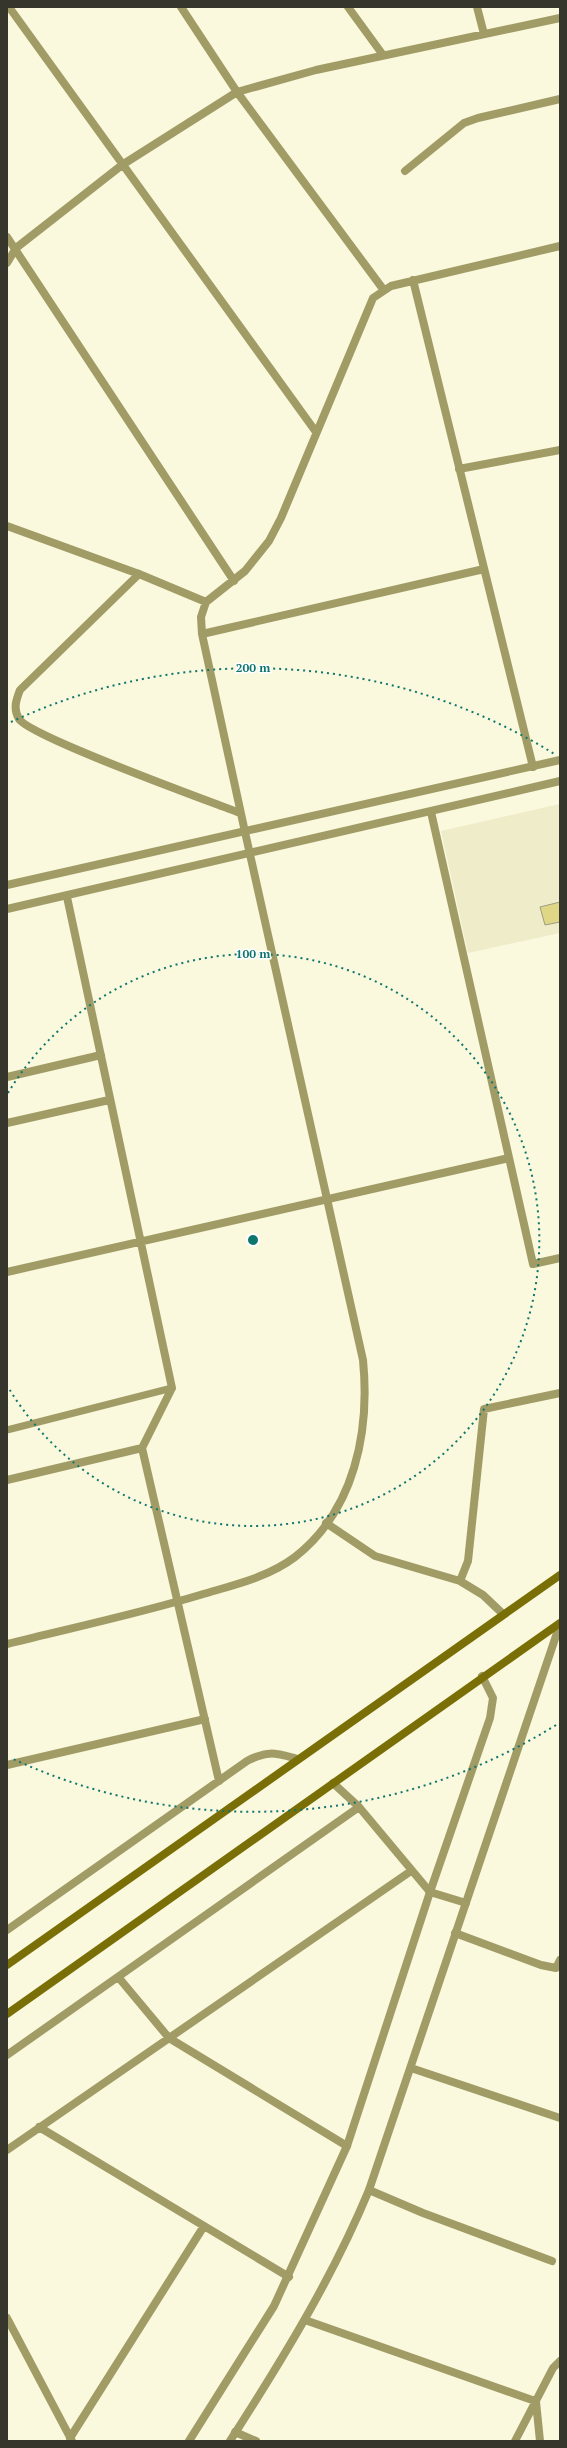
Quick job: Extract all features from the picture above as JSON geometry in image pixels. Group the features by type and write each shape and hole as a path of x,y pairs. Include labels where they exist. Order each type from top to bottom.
{"main road":[{"path":"7,1965 560,1575"},
{"path":"7,2014 482,1676 560,1624"}],"street":[{"path":"9,7 316,432"},
{"path":"181,7 237,92 383,289"},
{"path":"348,7 383,55"},
{"path":"477,7 484,34"},
{"path":"7,263 16,248 122,165 237,92 286,77 560,18"},
{"path":"405,171 464,123 478,118 560,99"},
{"path":"7,236 234,581"},
{"path":"7,1644 178,1602 254,1579 278,1568 296,1556 326,1523 345,1493 356,1466 365,1415 366,1390 363,1360 240,813 202,634 201,617 206,602 234,581 256,558 281,518 369,304 383,289 413,280 560,246"},
{"path":"413,280 533,767"},
{"path":"459,469 560,450"},
{"path":"7,526 139,574 206,602"},
{"path":"202,634 484,569"},
{"path":"139,574 20,690 16,701 17,713 25,725 72,747 240,813"},
{"path":"7,885 560,760"},
{"path":"7,909 67,897 560,781"},
{"path":"431,812 533,1264 560,1258"},
{"path":"67,897 101,1055 109,1100 172,1388 142,1448 220,1781"},
{"path":"7,1077 101,1055"},
{"path":"7,1123 109,1100"},
{"path":"7,1272 141,1243 509,1158"},
{"path":"460,1581 468,1561 484,1409 560,1393"},
{"path":"7,1480 142,1448"},
{"path":"326,1523 375,1556 460,1581 483,1595 503,1614"},
{"path":"230,2441 305,2320 345,2247 369,2190 560,1624"},
{"path":"189,2441 271,2312 289,2277 347,2146 430,1892 493,1706 493,1698 482,1676"},
{"path":"7,1765 205,1719"},
{"path":"7,1930 261,1754 272,1752 298,1759"},
{"path":"333,1783 359,1807 430,1892 466,1903"},
{"path":"7,2055 119,1978 359,1807"},
{"path":"7,2150 411,1871"},
{"path":"455,1933 541,1965 556,1968 560,1960"},
{"path":"119,1978 169,2038 347,2146"},
{"path":"411,2068 560,2118"},
{"path":"39,2127 289,2277"},
{"path":"369,2190 423,2213 552,2261"},
{"path":"71,2439 204,2226"},
{"path":"7,2318 71,2439"},
{"path":"305,2320 536,2401"},
{"path":"516,2441 553,2368 560,2361"},
{"path":"536,2401 540,2441"},
{"path":"235,2432 256,2441"}],"lane":[{"path":"7,1430 172,1388"}],"shaded area":[{"path":"560,804 560,933 468,953 441,831"}],"building":[{"path":"560,902 560,922 545,925 540,907"}]}
